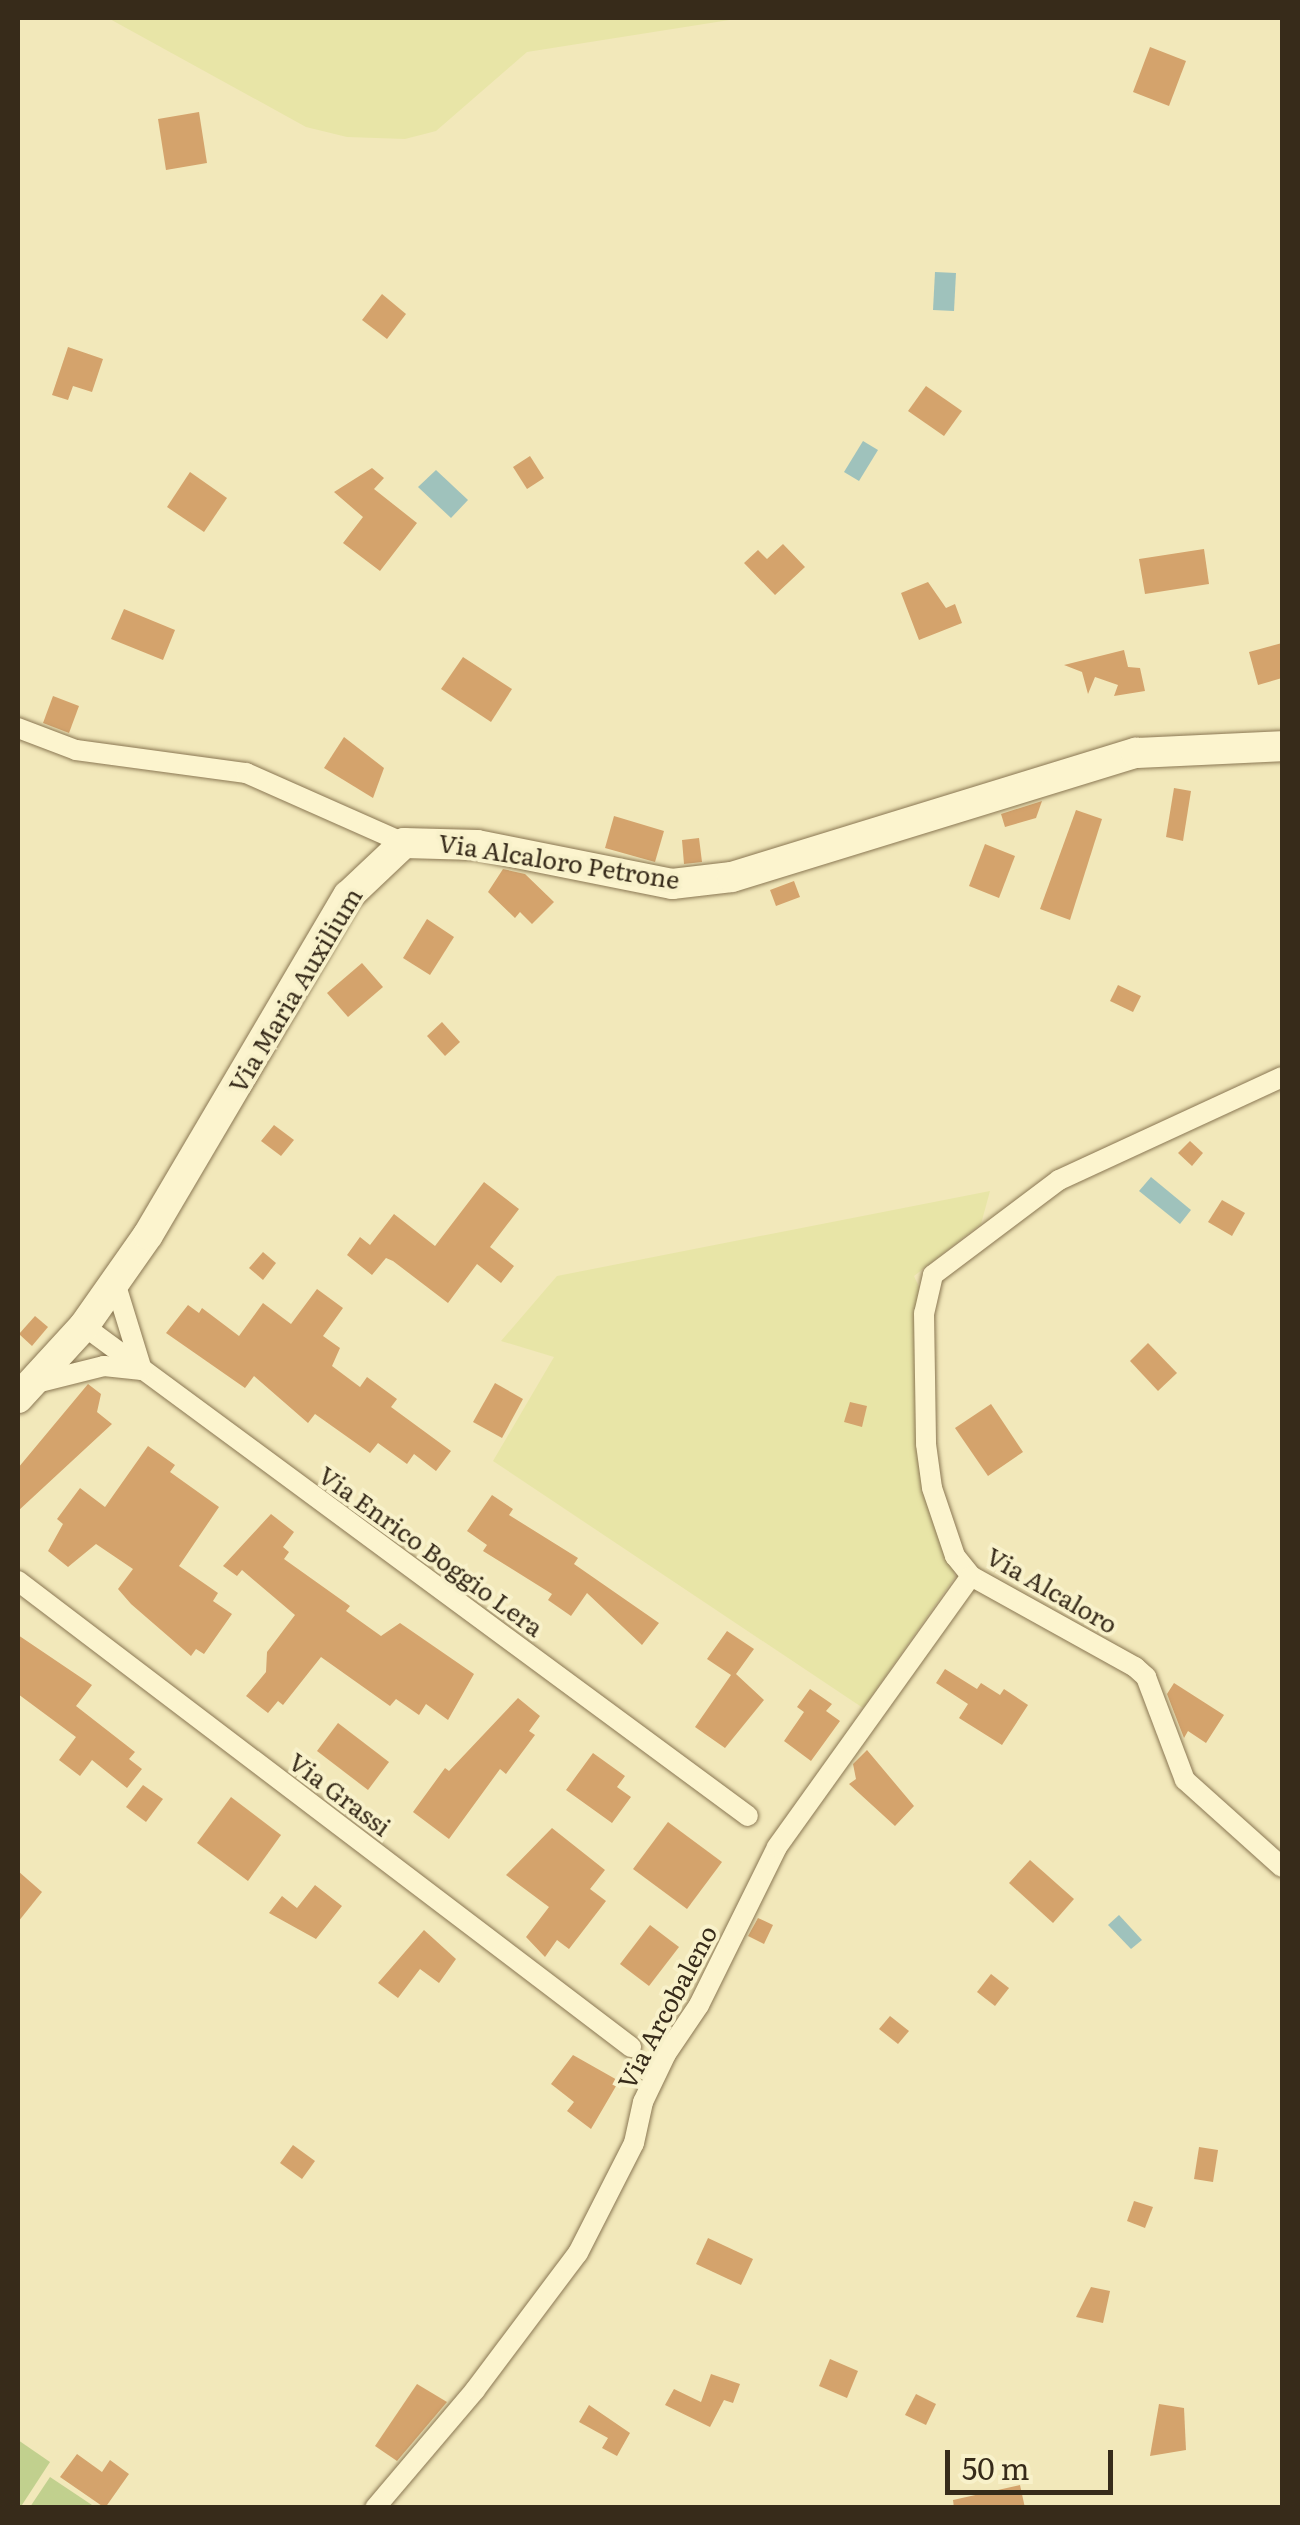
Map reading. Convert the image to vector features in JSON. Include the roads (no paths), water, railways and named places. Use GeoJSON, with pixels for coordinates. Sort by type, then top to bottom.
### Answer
{"type":"FeatureCollection","features":[{"type":"Feature","properties":{"kind":"street","name":"Via Alcaloro Petrone"},"geometry":{"type":"LineString","coordinates":[[18,728],[76,750],[246,773],[404,843],[477,845],[672,884],[732,877],[1136,753],[1282,746]]}},
{"type":"Feature","properties":{"kind":"street","name":"Via Maria Auxilium"},"geometry":{"type":"LineString","coordinates":[[23,1392],[84,1326],[115,1282],[348,896],[404,843]]}},
{"type":"Feature","properties":{"kind":"street","name":"Via Alcaloro"},"geometry":{"type":"LineString","coordinates":[[1282,1077],[1060,1180],[933,1275],[928,1289],[932,1488],[944,1535],[970,1576],[1135,1667],[1146,1677],[1185,1780],[1282,1867]]}},
{"type":"Feature","properties":{"kind":"street"},"geometry":{"type":"LineString","coordinates":[[23,1392],[104,1366],[142,1370],[115,1282]]}},
{"type":"Feature","properties":{"kind":"street","name":"Via Enrico Boggio Lera"},"geometry":{"type":"LineString","coordinates":[[84,1326],[748,1816]]}},
{"type":"Feature","properties":{"kind":"street","name":"Via Arcobaleno"},"geometry":{"type":"LineString","coordinates":[[375,2508],[578,2253],[634,2143],[643,2102],[666,2054],[699,2005],[778,1847],[970,1576]]}},
{"type":"Feature","properties":{"kind":"street","name":"Via Grassi"},"geometry":{"type":"LineString","coordinates":[[18,1581],[631,2047]]}},
{"type":"Feature","properties":{"kind":"water"},"geometry":{"type":"Polygon","coordinates":[[[935,272],[956,273],[954,311],[933,310],[935,272]]]}},
{"type":"Feature","properties":{"kind":"water"},"geometry":{"type":"Polygon","coordinates":[[[863,441],[878,450],[859,481],[844,472],[863,441]]]}},
{"type":"Feature","properties":{"kind":"water"},"geometry":{"type":"Polygon","coordinates":[[[436,470],[468,500],[451,518],[418,487],[436,470]]]}},
{"type":"Feature","properties":{"kind":"water"},"geometry":{"type":"Polygon","coordinates":[[[1151,1177],[1191,1210],[1180,1224],[1139,1191],[1151,1177]]]}},
{"type":"Feature","properties":{"kind":"water"},"geometry":{"type":"Polygon","coordinates":[[[1119,1915],[1142,1940],[1131,1949],[1108,1925],[1119,1915]]]}}]}
